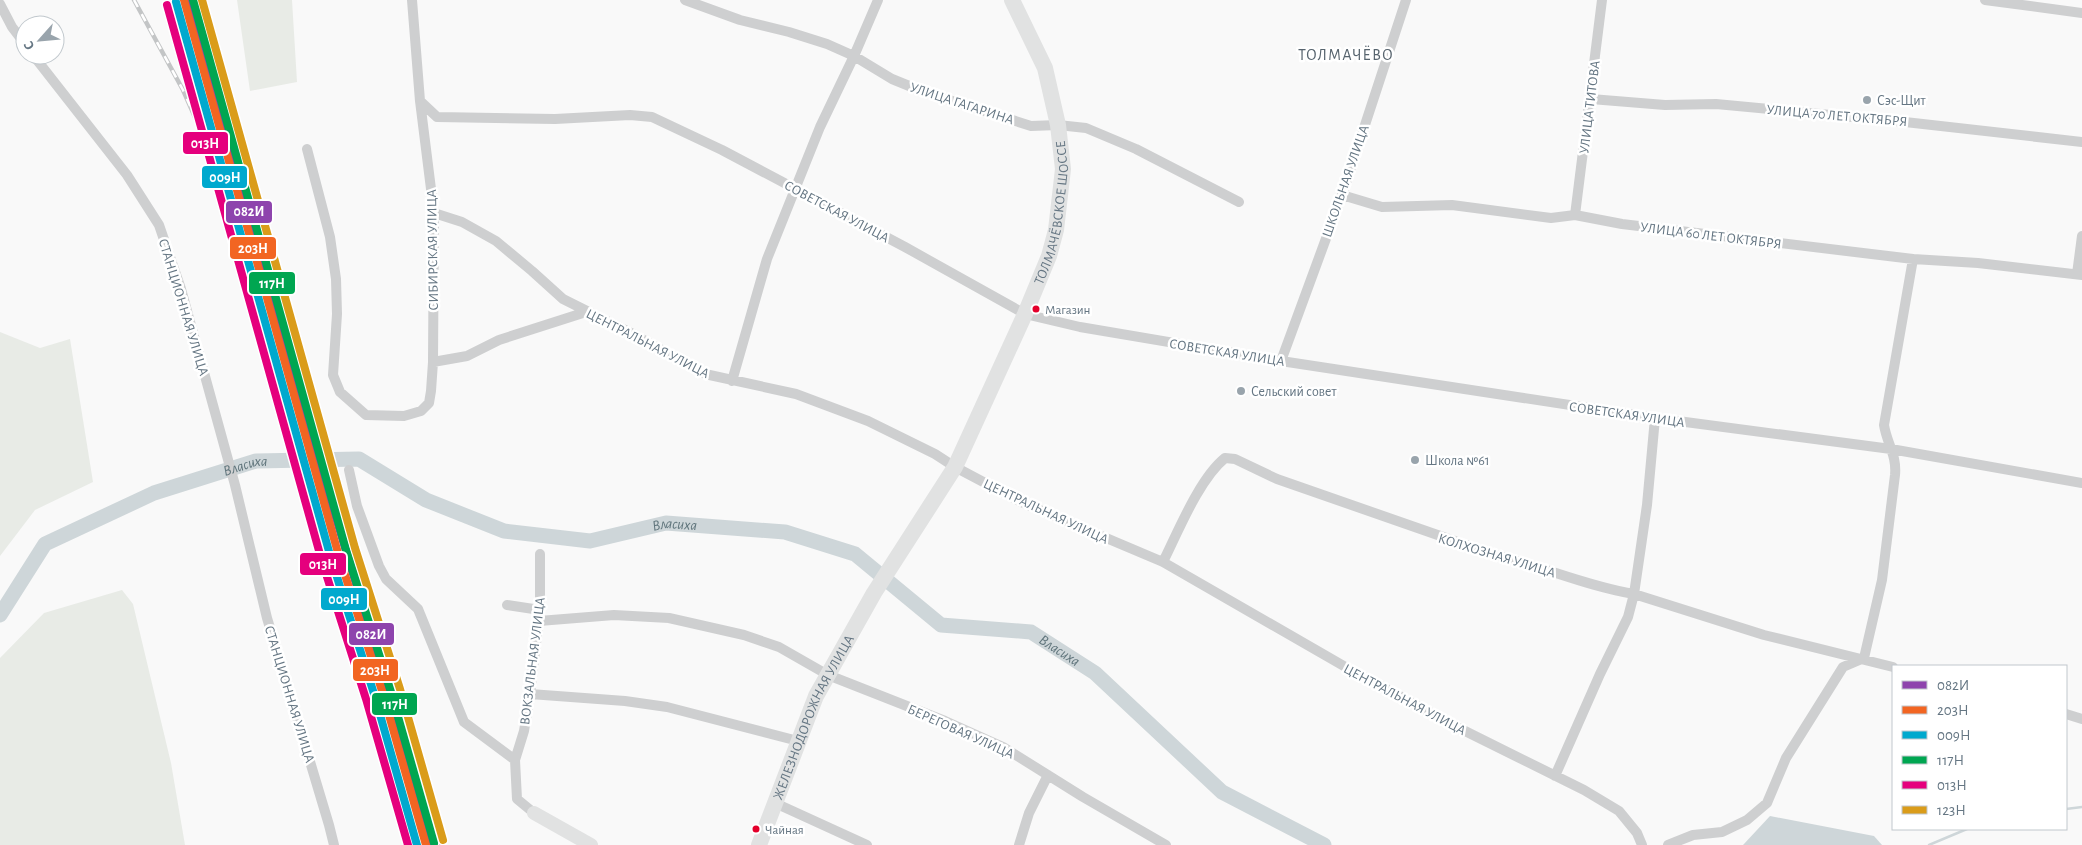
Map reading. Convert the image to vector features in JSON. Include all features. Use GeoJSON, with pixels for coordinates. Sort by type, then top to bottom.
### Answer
{"type":"FeatureCollection","features":[{"type":"Feature","properties":{"kind":"main road","name":"ТОЛМАЧЁВСКОЕ ШОССЕ"},"geometry":{"type":"LineString","coordinates":[[901,549],[955,467],[1025,314],[1049,256],[1056,230],[1063,170],[1058,125],[1046,68],[1012,0]]}},
{"type":"Feature","properties":{"kind":"main road","name":"ЖЕЛЕЗНОДОРОЖНАЯ УЛИЦА"},"geometry":{"type":"LineString","coordinates":[[758,845],[816,696],[901,549]]}},
{"type":"Feature","properties":{"kind":"street","name":"СИБИРСКАЯ УЛИЦА"},"geometry":{"type":"LineString","coordinates":[[307,149],[330,237],[336,279],[337,314],[333,375],[340,392],[366,415],[404,416],[421,411],[429,403],[433,362],[434,212],[420,101],[412,0]]}},
{"type":"Feature","properties":{"kind":"street","name":"УЛИЦА ГАГАРИНА"},"geometry":{"type":"LineString","coordinates":[[684,0],[740,20],[827,44],[854,56],[892,79],[924,92],[1031,126],[1058,125],[1086,128],[1136,149],[1239,202]]}},
{"type":"Feature","properties":{"kind":"street"},"geometry":{"type":"LineString","coordinates":[[732,381],[767,259],[820,127],[878,0]]}},
{"type":"Feature","properties":{"kind":"street","name":"ШКОЛЬНАЯ УЛИЦА"},"geometry":{"type":"LineString","coordinates":[[1281,361],[1342,195],[1406,0]]}},
{"type":"Feature","properties":{"kind":"street","name":"УЛИЦА ТИТОВА"},"geometry":{"type":"LineString","coordinates":[[1576,215],[1602,0]]}},
{"type":"Feature","properties":{"kind":"street"},"geometry":{"type":"LineString","coordinates":[[1985,0],[2082,14]]}},
{"type":"Feature","properties":{"kind":"street"},"geometry":{"type":"LineString","coordinates":[[0,4],[15,31]]}},
{"type":"Feature","properties":{"kind":"street","name":"СТАНЦИОННАЯ УЛИЦА"},"geometry":{"type":"LineString","coordinates":[[41,65],[127,175],[158,225],[181,288],[235,485],[267,618],[334,845]]}},
{"type":"Feature","properties":{"kind":"street","name":"УЛИЦА 70 ЛЕТ ОКТЯБРЯ"},"geometry":{"type":"LineString","coordinates":[[1590,99],[1665,105],[1716,104],[1905,122],[2082,142]]}},
{"type":"Feature","properties":{"kind":"street","name":"СОВЕТСКАЯ УЛИЦА"},"geometry":{"type":"LineString","coordinates":[[420,101],[438,117],[555,119],[630,115],[652,117],[722,150],[905,247],[1025,314],[1080,327],[1281,361],[1655,418],[1891,448],[2082,483]]}},
{"type":"Feature","properties":{"kind":"street","name":"УЛИЦА 60 ЛЕТ ОКТЯБРЯ"},"geometry":{"type":"LineString","coordinates":[[1342,195],[1382,207],[1452,205],[1550,218],[1576,215],[1622,224],[1913,259],[1978,263],[2079,275]]}},
{"type":"Feature","properties":{"kind":"street","name":"ЦЕНТРАЛЬНАЯ УЛИЦА"},"geometry":{"type":"LineString","coordinates":[[434,212],[462,222],[496,241],[532,270],[562,299],[635,335],[705,374],[796,394],[859,418],[935,454],[955,467],[1021,502],[1163,562],[1349,669],[1463,730],[1584,790],[1619,811],[1637,833],[1642,845]]}},
{"type":"Feature","properties":{"kind":"street"},"geometry":{"type":"LineString","coordinates":[[2079,275],[2082,236]]}},
{"type":"Feature","properties":{"kind":"street"},"geometry":{"type":"LineString","coordinates":[[1668,845],[1693,835],[1722,832],[1748,820],[1766,803],[1786,758],[1843,667],[1864,658],[1882,580],[1896,469],[1896,463],[1886,437],[1884,424],[1913,259]]}},
{"type":"Feature","properties":{"kind":"street"},"geometry":{"type":"LineString","coordinates":[[433,362],[467,356],[499,340],[586,312]]}},
{"type":"Feature","properties":{"kind":"street"},"geometry":{"type":"LineString","coordinates":[[1555,776],[1600,674],[1628,617],[1634,594],[1647,506],[1655,418]]}},
{"type":"Feature","properties":{"kind":"street","name":"КОЛХОЗНАЯ УЛИЦА"},"geometry":{"type":"LineString","coordinates":[[1163,562],[1195,499],[1215,466],[1225,458],[1235,459],[1286,482],[1494,556],[1528,563],[1614,591],[1634,594],[1764,635],[1864,658],[1892,667]]}},
{"type":"Feature","properties":{"kind":"street"},"geometry":{"type":"LineString","coordinates":[[349,470],[357,506],[379,566],[386,579],[418,609],[464,722],[515,760]]}},
{"type":"Feature","properties":{"kind":"street","name":"ВОКЗАЛЬНАЯ УЛИЦА"},"geometry":{"type":"LineString","coordinates":[[540,554],[539,621],[524,731],[515,760],[517,800],[534,813],[591,845]]}},
{"type":"Feature","properties":{"kind":"street"},"geometry":{"type":"LineString","coordinates":[[507,605],[540,610]]}},
{"type":"Feature","properties":{"kind":"street","name":"БЕРЕГОВАЯ УЛИЦА"},"geometry":{"type":"LineString","coordinates":[[539,621],[614,615],[669,618],[744,635],[779,646],[828,675],[945,721],[1003,747],[1166,845]]}},
{"type":"Feature","properties":{"kind":"street"},"geometry":{"type":"LineString","coordinates":[[530,694],[667,707],[798,741]]}},
{"type":"Feature","properties":{"kind":"street"},"geometry":{"type":"LineString","coordinates":[[2067,714],[2082,719]]}},
{"type":"Feature","properties":{"kind":"street"},"geometry":{"type":"LineString","coordinates":[[1019,845],[1029,813],[1048,775]]}},
{"type":"Feature","properties":{"kind":"street"},"geometry":{"type":"LineString","coordinates":[[775,803],[867,845]]}},
{"type":"Feature","properties":{"kind":"shaded area"},"geometry":{"type":"Polygon","coordinates":[[[237,0],[292,0],[297,82],[250,91],[237,0]]]}},
{"type":"Feature","properties":{"kind":"shaded area"},"geometry":{"type":"Polygon","coordinates":[[[0,332],[40,348],[70,339],[93,482],[35,510],[0,556],[0,332]]]}},
{"type":"Feature","properties":{"kind":"shaded area"},"geometry":{"type":"Polygon","coordinates":[[[122,590],[133,604],[171,763],[185,845],[0,845],[0,658],[44,613],[122,590]]]}},
{"type":"Feature","properties":{"kind":"shaded area"},"geometry":{"type":"Polygon","coordinates":[[[1770,816],[1874,836],[1882,845],[1743,845],[1770,816]]]}},
{"type":"Feature","properties":{"kind":"waterway","name":"Власиха"},"geometry":{"type":"LineString","coordinates":[[0,615],[45,544],[154,493],[256,461],[359,459],[426,500],[504,531],[590,541],[666,523],[785,532],[855,554],[941,625],[1031,632],[1095,673],[1222,792],[1324,845]]}},
{"type":"Feature","properties":{"kind":"waterway"},"geometry":{"type":"LineString","coordinates":[[2067,809],[2082,807]]}},
{"type":"Feature","properties":{"kind":"waterway"},"geometry":{"type":"LineString","coordinates":[[1929,845],[1965,830]]}},
{"type":"Feature","properties":{"kind":"railway"},"geometry":{"type":"LineString","coordinates":[[134,0],[183,90],[213,158],[231,206],[306,462],[412,845]]}},
{"type":"Feature","properties":{"kind":"railway"},"geometry":{"type":"LineString","coordinates":[[204,0],[225,83],[439,845]]}},
{"type":"Feature","properties":{"kind":"transit line","name":"203Н"},"geometry":{"type":"LineString","coordinates":[[184,0],[338,553],[383,694],[426,845]]}},
{"type":"Feature","properties":{"kind":"transit line","name":"082И"},"geometry":{"type":"LineString","coordinates":[[190,0],[318,459],[389,692],[432,845]]}},
{"type":"Feature","properties":{"kind":"transit line","name":"117Н"},"geometry":{"type":"LineString","coordinates":[[193,0],[346,550],[391,692],[434,843]]}},
{"type":"Feature","properties":{"kind":"transit line","name":"123Н"},"geometry":{"type":"LineString","coordinates":[[202,0],[355,548],[400,689],[443,840]]}},
{"type":"Feature","properties":{"kind":"transit line","name":"009Н"},"geometry":{"type":"LineString","coordinates":[[176,2],[330,555],[375,697],[417,845]]}},
{"type":"Feature","properties":{"kind":"transit line","name":"013Н"},"geometry":{"type":"LineString","coordinates":[[167,5],[321,558],[366,699],[408,845]]}},
{"type":"Feature","properties":{"kind":"place","name":"Сэс-Щит"},"geometry":{"type":"Point","coordinates":[1867,100]}},
{"type":"Feature","properties":{"kind":"place","name":"Магазин"},"geometry":{"type":"Point","coordinates":[1036,309]}},
{"type":"Feature","properties":{"kind":"place","name":"Сельский совет"},"geometry":{"type":"Point","coordinates":[1241,391]}},
{"type":"Feature","properties":{"kind":"place","name":"Школа №61"},"geometry":{"type":"Point","coordinates":[1415,460]}},
{"type":"Feature","properties":{"kind":"place","name":"Чайная"},"geometry":{"type":"Point","coordinates":[756,829]}},
{"type":"Feature","properties":{"kind":"district","name":"ТОЛМАЧЁВО"},"geometry":{"type":"Point","coordinates":[1346,54]}}]}
